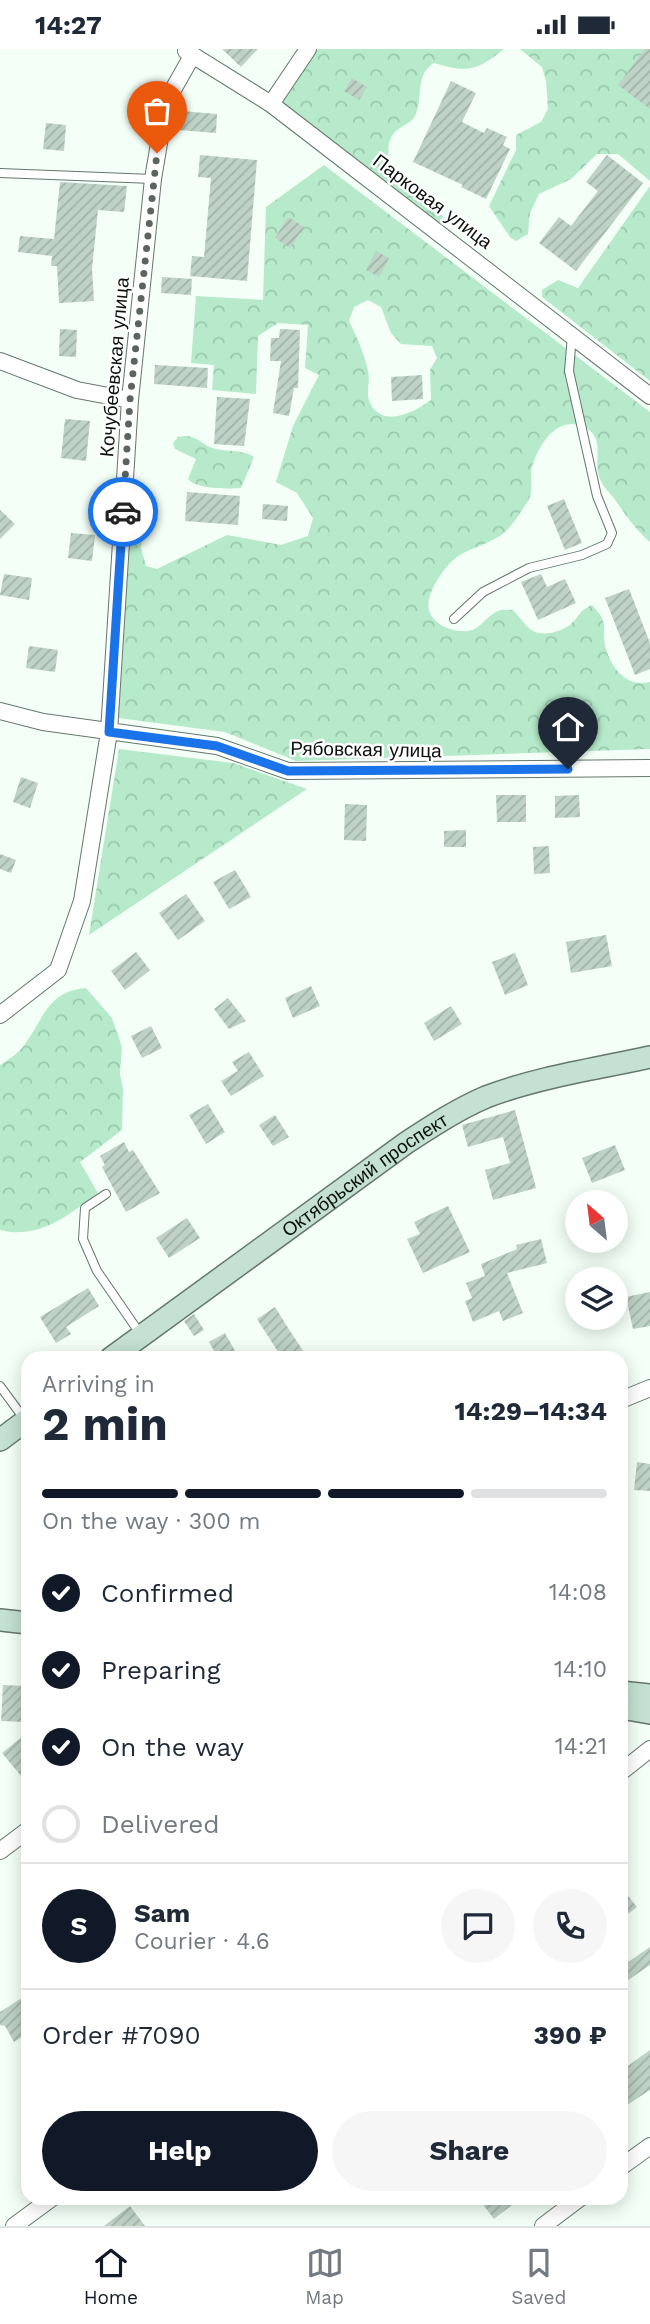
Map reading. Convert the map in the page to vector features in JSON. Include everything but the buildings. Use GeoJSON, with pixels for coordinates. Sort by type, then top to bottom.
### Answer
{"type":"FeatureCollection","features":[{"type":"Feature","properties":{"kind":"street"},"geometry":{"type":"LineString","coordinates":[[271,104],[308,49]]}},
{"type":"Feature","properties":{"kind":"street","name":"Парковая улица"},"geometry":{"type":"LineString","coordinates":[[188,53],[271,104],[650,396]]}},
{"type":"Feature","properties":{"kind":"street","name":"Кочубеевская улица"},"geometry":{"type":"LineString","coordinates":[[109,732],[130,400],[153,179],[166,103],[188,53]]}},
{"type":"Feature","properties":{"kind":"street"},"geometry":{"type":"LineString","coordinates":[[0,362],[77,390],[130,400]]}},
{"type":"Feature","properties":{"kind":"street","name":"Рябовская улица"},"geometry":{"type":"LineString","coordinates":[[0,711],[43,722],[217,746],[288,771],[650,768]]}},
{"type":"Feature","properties":{"kind":"street"},"geometry":{"type":"LineString","coordinates":[[0,1015],[58,970],[82,901],[109,732]]}},
{"type":"Feature","properties":{"kind":"street","name":"Октябрьский проспект"},"geometry":{"type":"LineString","coordinates":[[121,1351],[444,1118],[485,1098],[524,1084],[650,1057]]}},
{"type":"Feature","properties":{"kind":"street"},"geometry":{"type":"LineString","coordinates":[[628,1397],[650,1388]]}},
{"type":"Feature","properties":{"kind":"street"},"geometry":{"type":"LineString","coordinates":[[0,1440],[21,1424]]}},
{"type":"Feature","properties":{"kind":"street"},"geometry":{"type":"LineString","coordinates":[[0,1620],[21,1622]]}},
{"type":"Feature","properties":{"kind":"street"},"geometry":{"type":"LineString","coordinates":[[628,1696],[648,1709]]}},
{"type":"Feature","properties":{"kind":"street"},"geometry":{"type":"LineString","coordinates":[[628,1708],[648,1709]]}},
{"type":"Feature","properties":{"kind":"street"},"geometry":{"type":"LineString","coordinates":[[628,1766],[650,1749]]}},
{"type":"Feature","properties":{"kind":"street"},"geometry":{"type":"LineString","coordinates":[[0,1851],[21,1835]]}},
{"type":"Feature","properties":{"kind":"street"},"geometry":{"type":"LineString","coordinates":[[628,2162],[650,2146]]}},
{"type":"Feature","properties":{"kind":"street"},"geometry":{"type":"LineString","coordinates":[[14,2226],[42,2205]]}},
{"type":"Feature","properties":{"kind":"street"},"geometry":{"type":"LineString","coordinates":[[543,2226],[571,2205]]}},
{"type":"Feature","properties":{"kind":"lane"},"geometry":{"type":"LineString","coordinates":[[0,173],[153,179]]}},
{"type":"Feature","properties":{"kind":"lane"},"geometry":{"type":"LineString","coordinates":[[454,619],[483,592],[529,568],[582,555],[607,544],[612,533],[597,496],[569,371],[572,335]]}},
{"type":"Feature","properties":{"kind":"lane"},"geometry":{"type":"LineString","coordinates":[[106,1194],[85,1208],[83,1239],[97,1271],[141,1336]]}},
{"type":"Feature","properties":{"kind":"lane"},"geometry":{"type":"LineString","coordinates":[[0,1386],[21,1412]]}},
{"type":"Feature","properties":{"kind":"green space"},"geometry":{"type":"Polygon","coordinates":[[[318,49],[504,49],[472,68],[455,68],[434,63],[424,73],[414,118],[394,133],[390,140],[389,169],[443,216],[446,222],[439,225],[281,101],[318,49]]]}},
{"type":"Feature","properties":{"kind":"green space"},"geometry":{"type":"Polygon","coordinates":[[[520,49],[650,49],[650,181],[618,154],[597,154],[571,179],[539,194],[530,213],[528,234],[516,241],[510,237],[489,206],[516,150],[516,135],[541,122],[548,109],[542,67],[520,49]]]}},
{"type":"Feature","properties":{"kind":"green space"},"geometry":{"type":"Polygon","coordinates":[[[324,165],[650,412],[650,542],[601,482],[595,437],[584,427],[565,425],[550,434],[539,450],[531,471],[530,495],[514,521],[498,537],[452,561],[434,585],[428,607],[435,620],[457,631],[473,630],[498,611],[513,610],[530,629],[542,633],[568,627],[582,611],[592,605],[602,618],[607,653],[615,668],[634,682],[650,682],[650,749],[296,761],[225,732],[118,718],[129,513],[136,510],[143,513],[141,548],[146,566],[157,569],[227,535],[281,545],[308,536],[313,518],[297,493],[276,482],[293,426],[319,375],[305,368],[308,325],[278,323],[258,336],[256,394],[212,390],[214,365],[191,363],[196,296],[263,300],[266,207],[324,165]],[[368,300],[354,307],[349,321],[369,375],[370,403],[383,415],[399,416],[431,400],[430,370],[437,358],[432,346],[401,344],[391,333],[381,307],[368,300]]]}},
{"type":"Feature","properties":{"kind":"green space"},"geometry":{"type":"Polygon","coordinates":[[[650,186],[650,381],[542,297],[542,290],[558,280],[578,288],[650,186]]]}},
{"type":"Feature","properties":{"kind":"green space"},"geometry":{"type":"Polygon","coordinates":[[[178,437],[195,438],[215,449],[244,452],[254,457],[241,488],[204,487],[188,479],[196,459],[175,449],[173,443],[178,437]]]}},
{"type":"Feature","properties":{"kind":"green space"},"geometry":{"type":"Polygon","coordinates":[[[119,749],[233,763],[307,789],[89,935],[119,749]]]}},
{"type":"Feature","properties":{"kind":"green space"},"geometry":{"type":"Polygon","coordinates":[[[86,988],[112,1018],[122,1047],[122,1130],[80,1162],[98,1193],[53,1224],[28,1232],[0,1230],[0,1065],[23,1047],[55,1000],[73,990],[86,988]]]}},
{"type":"Feature","properties":{"kind":"way so far"},"geometry":{"type":"LineString","coordinates":[[123,512],[130,400],[157,153]]}},
{"type":"Feature","properties":{"kind":"route"},"geometry":{"type":"LineString","coordinates":[[123,512],[109,732],[217,746],[288,771],[568,769]]}}]}
